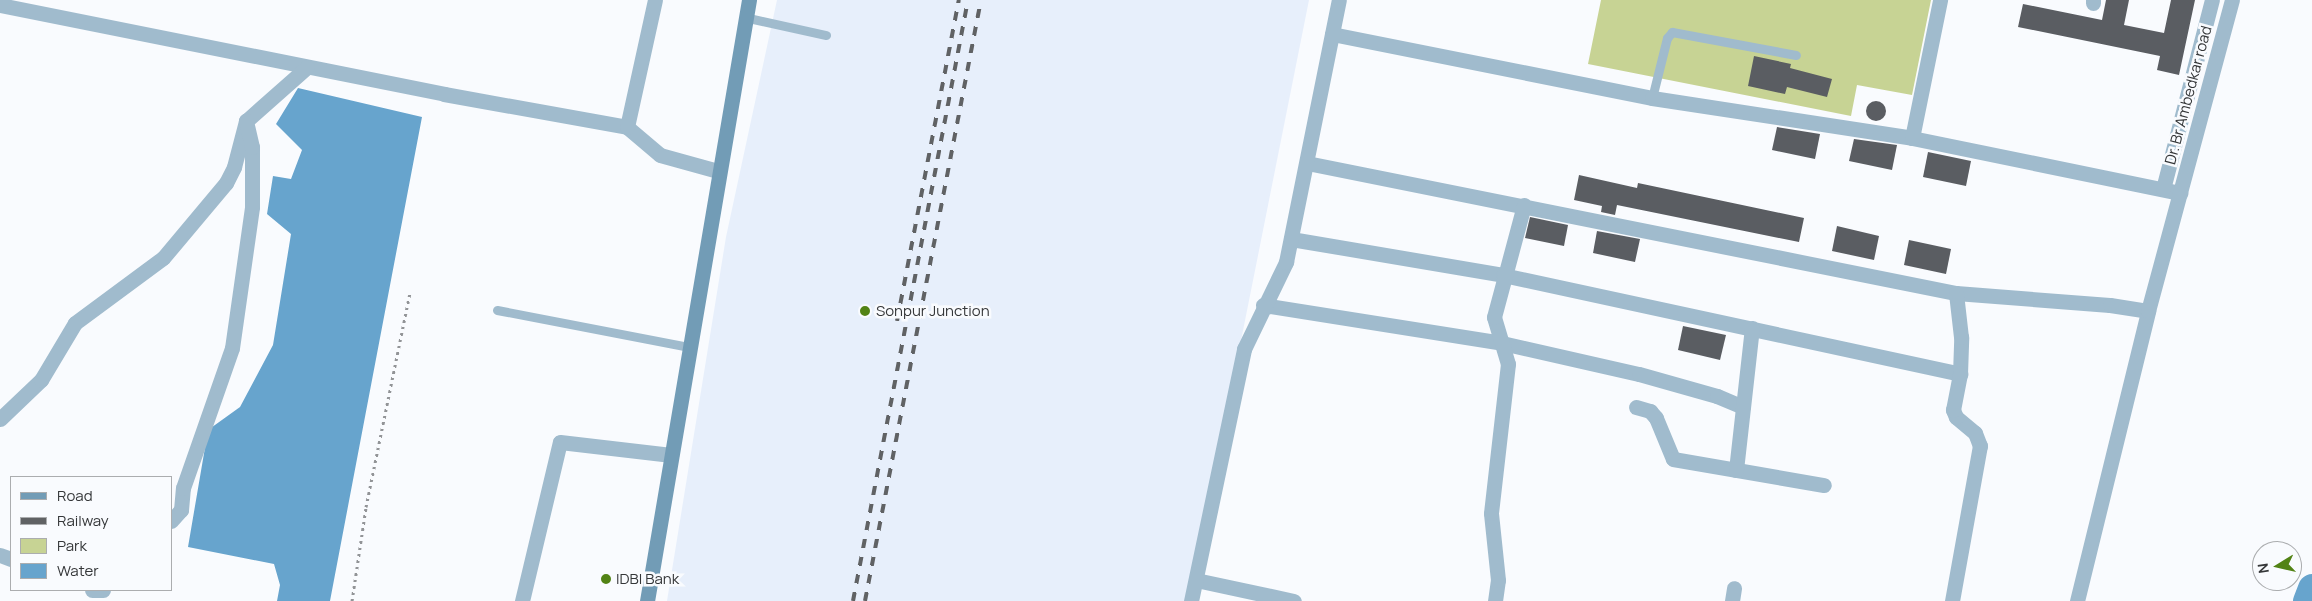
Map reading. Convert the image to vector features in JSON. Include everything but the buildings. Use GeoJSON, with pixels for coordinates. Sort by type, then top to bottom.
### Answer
{"type":"FeatureCollection","features":[{"type":"Feature","properties":{"kind":"main road"},"geometry":{"type":"LineString","coordinates":[[647,601],[744,16],[749,0]]}},
{"type":"Feature","properties":{"kind":"street"},"geometry":{"type":"LineString","coordinates":[[627,127],[655,0]]}},
{"type":"Feature","properties":{"kind":"street"},"geometry":{"type":"LineString","coordinates":[[1191,601],[1244,349],[1263,305],[1283,270],[1292,239],[1339,0]]}},
{"type":"Feature","properties":{"kind":"street"},"geometry":{"type":"LineString","coordinates":[[1912,138],[1940,0]]}},
{"type":"Feature","properties":{"kind":"street","name":"Dr. Br Ambedkar road"},"geometry":{"type":"LineString","coordinates":[[2163,189],[2212,0]]}},
{"type":"Feature","properties":{"kind":"street"},"geometry":{"type":"LineString","coordinates":[[2077,601],[2148,311],[2232,0]]}},
{"type":"Feature","properties":{"kind":"street"},"geometry":{"type":"LineString","coordinates":[[0,6],[307,67],[627,127],[660,156],[718,171]]}},
{"type":"Feature","properties":{"kind":"street"},"geometry":{"type":"LineString","coordinates":[[1332,34],[1652,98],[1912,138],[2180,193]]}},
{"type":"Feature","properties":{"kind":"street"},"geometry":{"type":"LineString","coordinates":[[0,419],[41,380],[75,323],[152,269],[215,196],[234,167],[246,121],[307,67]]}},
{"type":"Feature","properties":{"kind":"street"},"geometry":{"type":"LineString","coordinates":[[172,520],[181,510],[183,488],[232,348],[252,207],[252,147],[246,121]]}},
{"type":"Feature","properties":{"kind":"street"},"geometry":{"type":"LineString","coordinates":[[1307,163],[1956,292],[2110,305],[2148,311]]}},
{"type":"Feature","properties":{"kind":"street"},"geometry":{"type":"LineString","coordinates":[[1495,601],[1498,580],[1491,513],[1508,364],[1494,317],[1503,275],[1524,205]]}},
{"type":"Feature","properties":{"kind":"street"},"geometry":{"type":"LineString","coordinates":[[1292,239],[1503,275],[1960,374]]}},
{"type":"Feature","properties":{"kind":"street"},"geometry":{"type":"LineString","coordinates":[[1952,601],[1980,446],[1975,433],[1956,417],[1953,410],[1960,374],[1961,337],[1956,292]]}},
{"type":"Feature","properties":{"kind":"street"},"geometry":{"type":"LineString","coordinates":[[1263,305],[1502,343],[1639,374],[1717,396],[1743,407]]}},
{"type":"Feature","properties":{"kind":"street"},"geometry":{"type":"LineString","coordinates":[[1736,470],[1752,328]]}},
{"type":"Feature","properties":{"kind":"street"},"geometry":{"type":"LineString","coordinates":[[1636,407],[1650,411],[1656,418],[1673,459],[1824,484]]}},
{"type":"Feature","properties":{"kind":"street"},"geometry":{"type":"LineString","coordinates":[[522,601],[560,442],[671,455]]}},
{"type":"Feature","properties":{"kind":"street"},"geometry":{"type":"LineString","coordinates":[[1196,580],[1294,601]]}},
{"type":"Feature","properties":{"kind":"lane"},"geometry":{"type":"LineString","coordinates":[[744,16],[826,35]]}},
{"type":"Feature","properties":{"kind":"lane"},"geometry":{"type":"LineString","coordinates":[[1652,98],[1667,38],[1672,32],[1796,54]]}},
{"type":"Feature","properties":{"kind":"lane"},"geometry":{"type":"LineString","coordinates":[[497,310],[689,347]]}},
{"type":"Feature","properties":{"kind":"path"},"geometry":{"type":"LineString","coordinates":[[352,601],[366,507],[410,292]]}},
{"type":"Feature","properties":{"kind":"shaded area"},"geometry":{"type":"Polygon","coordinates":[[[777,0],[1309,0],[1189,601],[667,601],[726,237],[777,0]]]}},
{"type":"Feature","properties":{"kind":"green space"},"geometry":{"type":"Polygon","coordinates":[[[1601,0],[1931,0],[1912,95],[1857,85],[1851,116],[1588,64],[1601,0]]]}},
{"type":"Feature","properties":{"kind":"water"},"geometry":{"type":"Polygon","coordinates":[[[298,88],[422,117],[330,601],[277,601],[280,585],[274,564],[188,547],[208,430],[240,407],[273,345],[291,234],[267,214],[273,176],[291,179],[302,150],[276,124],[298,88]]]}},
{"type":"Feature","properties":{"kind":"waterway"},"geometry":{"type":"LineString","coordinates":[[2307,601],[2312,588]]}},
{"type":"Feature","properties":{"kind":"railway"},"geometry":{"type":"LineString","coordinates":[[897,321],[959,0]]}},
{"type":"Feature","properties":{"kind":"railway"},"geometry":{"type":"LineString","coordinates":[[853,601],[968,0]]}},
{"type":"Feature","properties":{"kind":"railway"},"geometry":{"type":"LineString","coordinates":[[865,601],[981,0]]}},
{"type":"Feature","properties":{"kind":"place","name":"Sonpur Junction"},"geometry":{"type":"Point","coordinates":[865,311]}},
{"type":"Feature","properties":{"kind":"place","name":"IDBI Bank"},"geometry":{"type":"Point","coordinates":[606,579]}}]}
